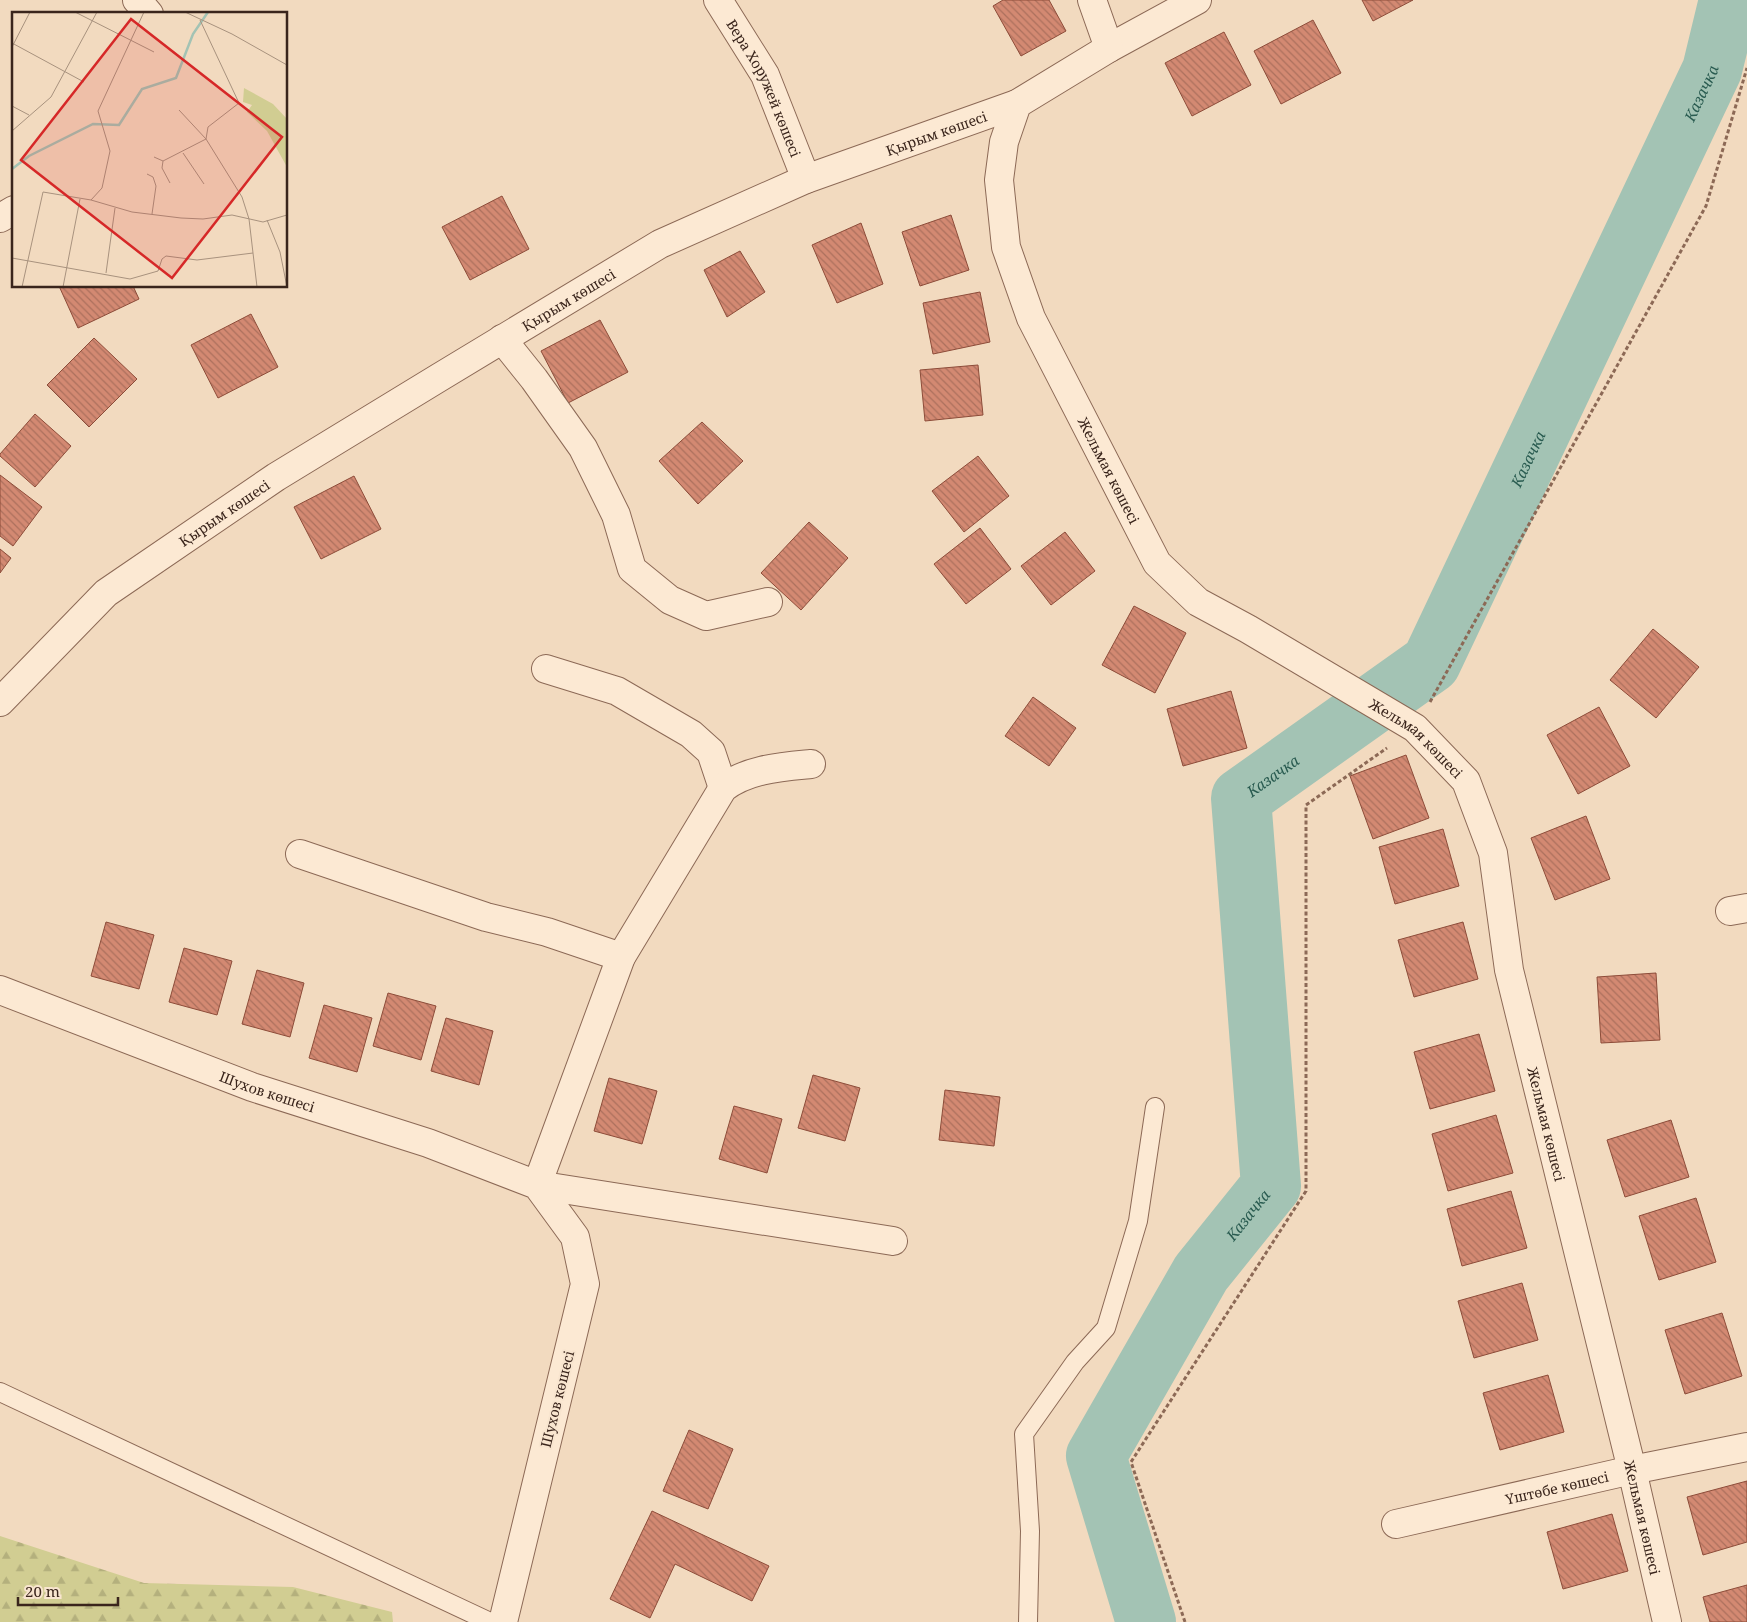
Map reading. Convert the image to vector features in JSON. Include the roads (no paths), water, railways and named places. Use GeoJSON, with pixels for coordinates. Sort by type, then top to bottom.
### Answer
{"type":"FeatureCollection","features":[{"type":"Feature","properties":{"kind":"street"},"geometry":{"type":"LineString","coordinates":[[137,0],[146,12]]}},
{"type":"Feature","properties":{"kind":"street","name":"Вера Хоружей көшесі"},"geometry":{"type":"LineString","coordinates":[[718,0],[765,75],[806,179]]}},
{"type":"Feature","properties":{"kind":"street"},"geometry":{"type":"LineString","coordinates":[[1092,0],[1109,48]]}},
{"type":"Feature","properties":{"kind":"street","name":"Қырым көшесі"},"geometry":{"type":"LineString","coordinates":[[0,702],[106,593],[276,477],[660,244],[806,179],[1017,104],[1109,48],[1197,0]]}},
{"type":"Feature","properties":{"kind":"street","name":"Жельмая көшесі"},"geometry":{"type":"LineString","coordinates":[[1017,104],[1004,142],[999,180],[1006,247],[1031,318],[1157,563],[1198,602],[1415,728],[1466,781],[1494,853],[1509,970],[1632,1470],[1667,1622]]}},
{"type":"Feature","properties":{"kind":"street"},"geometry":{"type":"LineString","coordinates":[[0,218],[12,211]]}},
{"type":"Feature","properties":{"kind":"street"},"geometry":{"type":"LineString","coordinates":[[502,339],[534,379],[583,448],[616,515],[632,569],[670,600],[706,616],[768,602]]}},
{"type":"Feature","properties":{"kind":"street"},"geometry":{"type":"LineString","coordinates":[[546,669],[616,692],[691,734],[711,752],[723,788]]}},
{"type":"Feature","properties":{"kind":"street"},"geometry":{"type":"LineString","coordinates":[[537,1186],[621,956],[723,788],[735,779],[770,768],[811,764]]}},
{"type":"Feature","properties":{"kind":"street"},"geometry":{"type":"LineString","coordinates":[[300,854],[486,917],[547,932],[621,956]]}},
{"type":"Feature","properties":{"kind":"street","name":"Шухов көшесі"},"geometry":{"type":"LineString","coordinates":[[0,990],[252,1087],[428,1143],[537,1186],[893,1241]]}},
{"type":"Feature","properties":{"kind":"street","name":"Шухов көшесі"},"geometry":{"type":"LineString","coordinates":[[504,1622],[585,1284],[575,1237],[537,1186]]}},
{"type":"Feature","properties":{"kind":"street","name":"Үштөбе көшесі"},"geometry":{"type":"LineString","coordinates":[[1396,1524],[1632,1470],[1747,1447]]}},
{"type":"Feature","properties":{"kind":"lane"},"geometry":{"type":"LineString","coordinates":[[1028,1622],[1030,1531],[1024,1434],[1074,1362],[1106,1328],[1138,1222],[1155,1107]]}},
{"type":"Feature","properties":{"kind":"lane"},"geometry":{"type":"LineString","coordinates":[[0,1392],[490,1622]]}},
{"type":"Feature","properties":{"kind":"waterway","name":"Казачка"},"geometry":{"type":"LineString","coordinates":[[1146,1622],[1096,1456],[1201,1273],[1271,1186],[1241,798],[1431,663],[1712,70],[1729,0]]}}]}
